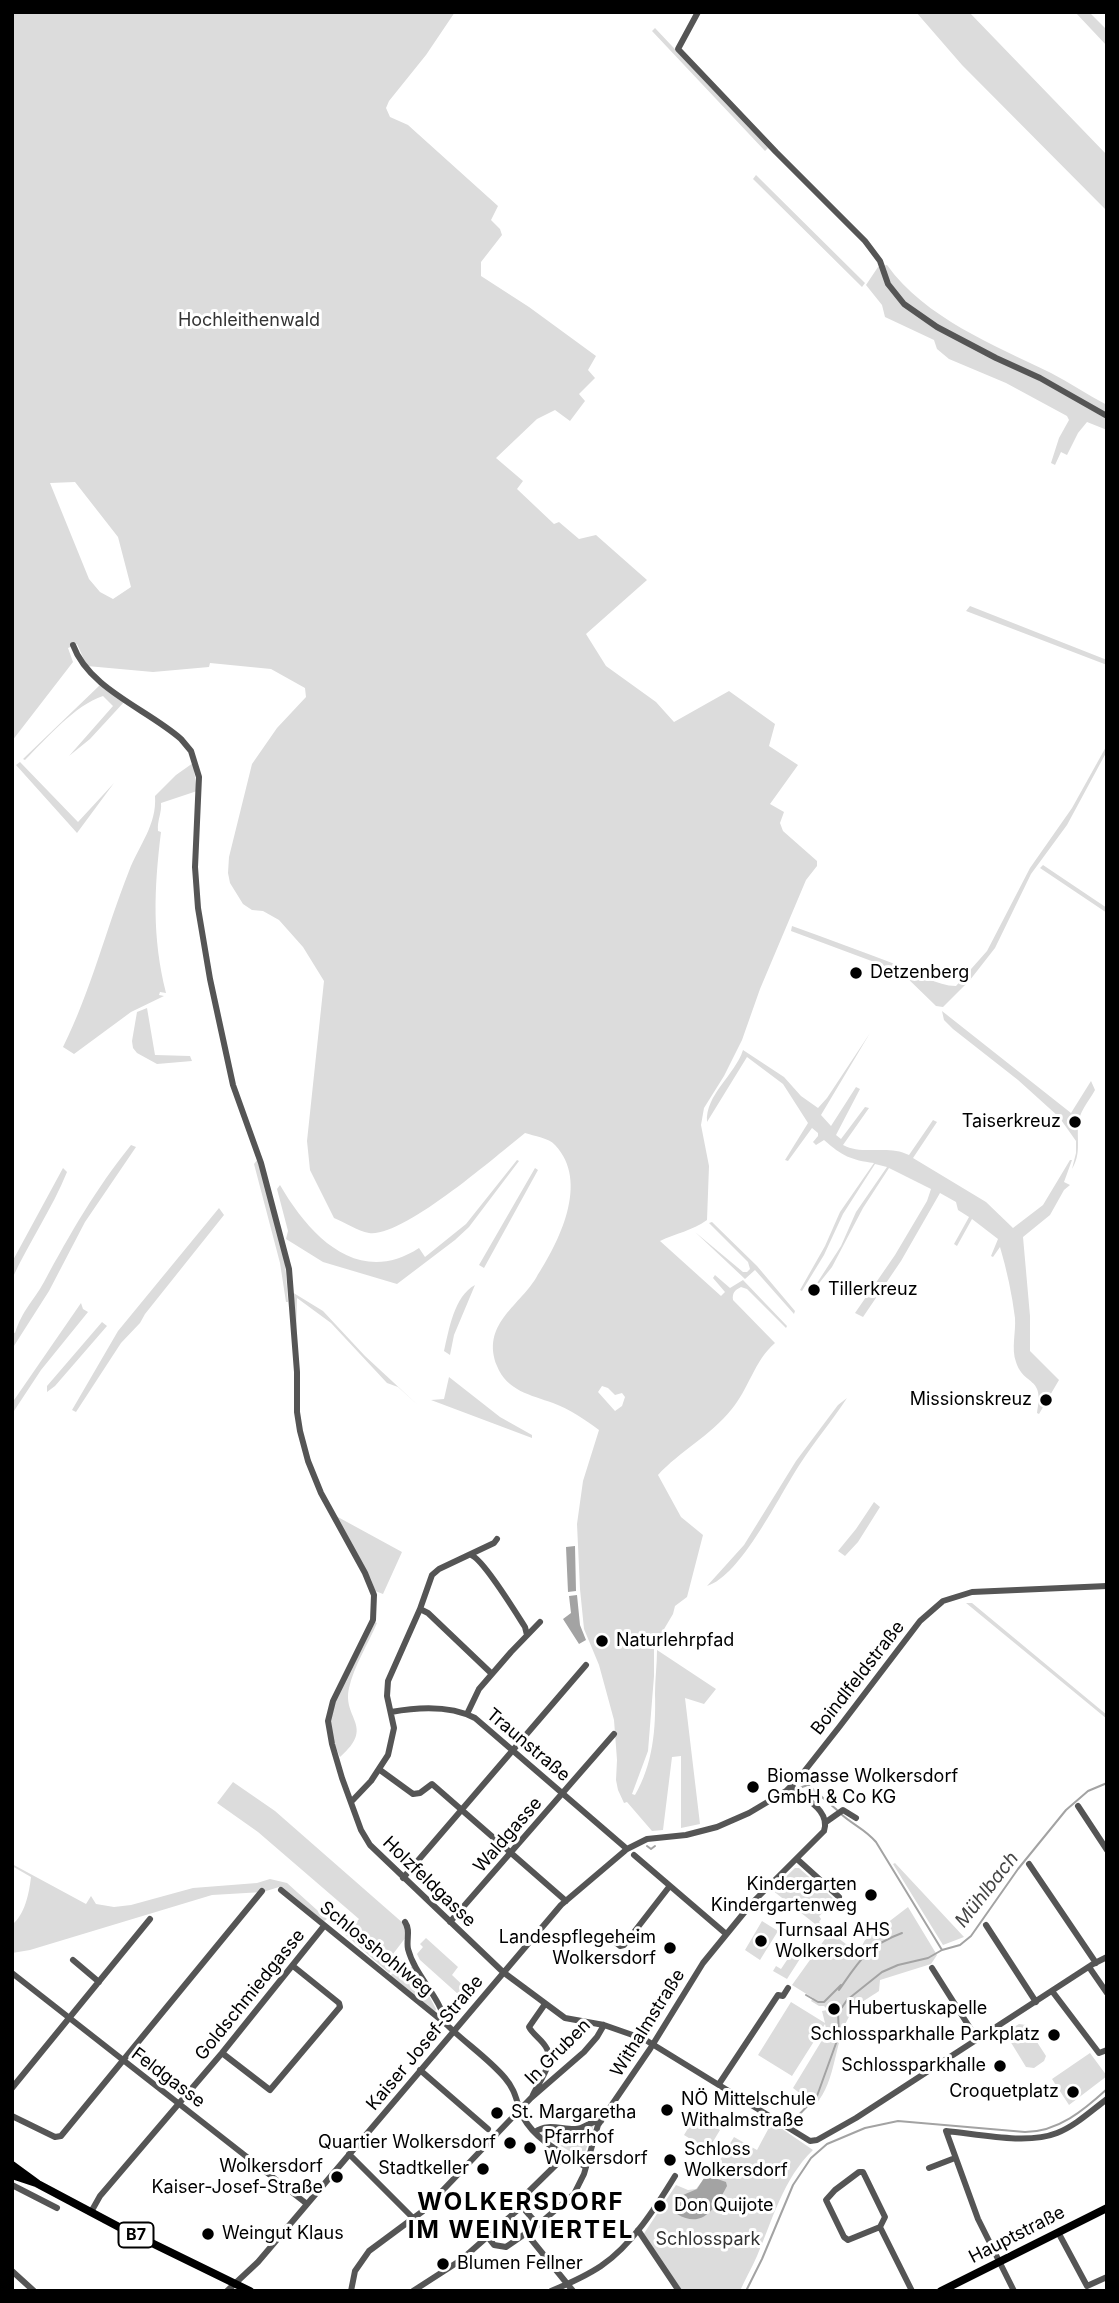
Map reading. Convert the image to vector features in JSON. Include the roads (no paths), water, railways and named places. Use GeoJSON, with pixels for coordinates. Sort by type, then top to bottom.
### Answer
{"type":"FeatureCollection","features":[{"type":"Feature","properties":{"kind":"main road","name":"B7"},"geometry":{"type":"LineString","coordinates":[[12,2165],[38,2184],[250,2291]]}},
{"type":"Feature","properties":{"kind":"main road","name":"B7"},"geometry":{"type":"LineString","coordinates":[[12,2175],[38,2184]]}},
{"type":"Feature","properties":{"kind":"main road","name":"Hauptstraße"},"geometry":{"type":"LineString","coordinates":[[941,2291],[1107,2208]]}},
{"type":"Feature","properties":{"kind":"street"},"geometry":{"type":"LineString","coordinates":[[698,12],[678,49],[865,241],[880,261],[888,284],[904,304],[937,327],[996,359],[1051,384],[1107,416]]}},
{"type":"Feature","properties":{"kind":"street","name":"Holzfeldgasse"},"geometry":{"type":"LineString","coordinates":[[73,645],[85,668],[101,683],[181,739],[191,751],[198,770],[200,793],[195,867],[200,919],[233,1085],[261,1163],[289,1269],[297,1372],[296,1405],[300,1431],[321,1493],[365,1573],[374,1595],[373,1620],[330,1708],[328,1721],[331,1744],[367,1840],[403,1878],[503,1972],[567,2019],[604,2025],[653,2043],[810,2141],[817,2140],[856,2118],[977,2039]]}},
{"type":"Feature","properties":{"kind":"street"},"geometry":{"type":"LineString","coordinates":[[351,1802],[380,1770],[388,1755],[394,1735],[387,1696],[388,1681],[420,1609],[433,1572],[471,1555],[497,1539]]}},
{"type":"Feature","properties":{"kind":"street"},"geometry":{"type":"LineString","coordinates":[[471,1555],[477,1558],[526,1627],[527,1635]]}},
{"type":"Feature","properties":{"kind":"street","name":"Boindlfeldstraße"},"geometry":{"type":"LineString","coordinates":[[651,1838],[686,1835],[717,1827],[766,1804],[791,1786],[920,1621],[943,1601],[972,1592],[1107,1586]]}},
{"type":"Feature","properties":{"kind":"street"},"geometry":{"type":"LineString","coordinates":[[420,1609],[428,1613],[492,1674]]}},
{"type":"Feature","properties":{"kind":"street"},"geometry":{"type":"LineString","coordinates":[[467,1714],[475,1694],[540,1622]]}},
{"type":"Feature","properties":{"kind":"street"},"geometry":{"type":"LineString","coordinates":[[403,1878],[586,1665]]}},
{"type":"Feature","properties":{"kind":"street","name":"Traunstraße"},"geometry":{"type":"LineString","coordinates":[[391,1712],[434,1708],[467,1714],[513,1749],[627,1849]]}},
{"type":"Feature","properties":{"kind":"street","name":"Waldgasse"},"geometry":{"type":"LineString","coordinates":[[450,1922],[614,1734]]}},
{"type":"Feature","properties":{"kind":"street"},"geometry":{"type":"LineString","coordinates":[[380,1770],[413,1794],[420,1793],[432,1784],[566,1901]]}},
{"type":"Feature","properties":{"kind":"street"},"geometry":{"type":"LineString","coordinates":[[791,1786],[823,1813],[827,1822]]}},
{"type":"Feature","properties":{"kind":"street"},"geometry":{"type":"LineString","coordinates":[[1078,1806],[1107,1850]]}},
{"type":"Feature","properties":{"kind":"street"},"geometry":{"type":"LineString","coordinates":[[839,1897],[797,1859],[824,1831],[827,1822],[838,1813],[843,1810],[856,1818]]}},
{"type":"Feature","properties":{"kind":"street","name":"Kaiser Josef-Straße"},"geometry":{"type":"LineString","coordinates":[[227,2291],[258,2262],[566,1901],[627,1849],[639,1841],[651,1838]]}},
{"type":"Feature","properties":{"kind":"street"},"geometry":{"type":"LineString","coordinates":[[634,1855],[725,1933]]}},
{"type":"Feature","properties":{"kind":"street","name":"Withalmstraße"},"geometry":{"type":"LineString","coordinates":[[487,2236],[494,2245],[503,2248],[538,2225],[571,2197],[586,2167],[594,2133],[702,1963],[752,1903],[797,1859]]}},
{"type":"Feature","properties":{"kind":"street"},"geometry":{"type":"LineString","coordinates":[[1030,1864],[1096,1963]]}},
{"type":"Feature","properties":{"kind":"street"},"geometry":{"type":"LineString","coordinates":[[610,1938],[620,1946],[624,1945],[669,1887]]}},
{"type":"Feature","properties":{"kind":"street","name":"Schlosshohlweg"},"geometry":{"type":"LineString","coordinates":[[281,1890],[446,2024],[505,2077],[535,2132]]}},
{"type":"Feature","properties":{"kind":"street"},"geometry":{"type":"LineString","coordinates":[[12,2116],[55,2137],[61,2136],[262,1891]]}},
{"type":"Feature","properties":{"kind":"street"},"geometry":{"type":"LineString","coordinates":[[12,2088],[150,1919]]}},
{"type":"Feature","properties":{"kind":"street"},"geometry":{"type":"LineString","coordinates":[[405,1922],[409,1930],[408,1948],[435,1997],[446,2024]]}},
{"type":"Feature","properties":{"kind":"street"},"geometry":{"type":"LineString","coordinates":[[986,1925],[1036,2002]]}},
{"type":"Feature","properties":{"kind":"street","name":"Goldschmiedgasse"},"geometry":{"type":"LineString","coordinates":[[91,2212],[100,2196],[222,2053],[324,1926]]}},
{"type":"Feature","properties":{"kind":"street"},"geometry":{"type":"LineString","coordinates":[[932,1968],[977,2039],[1107,1957]]}},
{"type":"Feature","properties":{"kind":"street"},"geometry":{"type":"LineString","coordinates":[[73,1960],[99,1982]]}},
{"type":"Feature","properties":{"kind":"street"},"geometry":{"type":"LineString","coordinates":[[222,2053],[270,2090],[329,2021],[340,2007],[339,2003],[293,1966]]}},
{"type":"Feature","properties":{"kind":"street"},"geometry":{"type":"LineString","coordinates":[[1088,1967],[1107,1993]]}},
{"type":"Feature","properties":{"kind":"street","name":"Feldgasse"},"geometry":{"type":"LineString","coordinates":[[12,1973],[307,2204]]}},
{"type":"Feature","properties":{"kind":"street"},"geometry":{"type":"LineString","coordinates":[[719,2084],[778,1994],[782,1996],[788,1988]]}},
{"type":"Feature","properties":{"kind":"street"},"geometry":{"type":"LineString","coordinates":[[1052,1991],[1099,2053],[1107,2050]]}},
{"type":"Feature","properties":{"kind":"street"},"geometry":{"type":"LineString","coordinates":[[351,2291],[355,2271],[366,2255],[414,2219],[531,2098],[544,2073],[549,2055],[546,2047],[529,2027],[545,2004]]}},
{"type":"Feature","properties":{"kind":"street","name":"In Gruben"},"geometry":{"type":"LineString","coordinates":[[531,2098],[584,2052],[604,2025]]}},
{"type":"Feature","properties":{"kind":"street"},"geometry":{"type":"LineString","coordinates":[[420,2070],[488,2129]]}},
{"type":"Feature","properties":{"kind":"street"},"geometry":{"type":"LineString","coordinates":[[1014,2291],[978,2219],[946,2131],[1020,2138],[1045,2137],[1068,2128],[1107,2099]]}},
{"type":"Feature","properties":{"kind":"street"},"geometry":{"type":"LineString","coordinates":[[586,2167],[535,2132],[545,2126],[578,2130],[592,2121],[601,2121]]}},
{"type":"Feature","properties":{"kind":"street"},"geometry":{"type":"LineString","coordinates":[[349,2154],[414,2219]]}},
{"type":"Feature","properties":{"kind":"street"},"geometry":{"type":"LineString","coordinates":[[413,2291],[461,2260],[520,2204],[566,2155]]}},
{"type":"Feature","properties":{"kind":"street"},"geometry":{"type":"LineString","coordinates":[[929,2168],[955,2158]]}},
{"type":"Feature","properties":{"kind":"street"},"geometry":{"type":"LineString","coordinates":[[863,2170],[884,2213],[884,2221],[880,2227],[846,2239],[827,2203],[827,2197],[863,2170]]}},
{"type":"Feature","properties":{"kind":"street"},"geometry":{"type":"LineString","coordinates":[[551,2291],[601,2266],[638,2230],[675,2176]]}},
{"type":"Feature","properties":{"kind":"street"},"geometry":{"type":"LineString","coordinates":[[12,2185],[57,2208]]}},
{"type":"Feature","properties":{"kind":"street"},"geometry":{"type":"LineString","coordinates":[[520,2204],[538,2225]]}},
{"type":"Feature","properties":{"kind":"street"},"geometry":{"type":"LineString","coordinates":[[880,2227],[912,2291]]}},
{"type":"Feature","properties":{"kind":"street"},"geometry":{"type":"LineString","coordinates":[[638,2230],[679,2291]]}},
{"type":"Feature","properties":{"kind":"street"},"geometry":{"type":"LineString","coordinates":[[1058,2232],[1087,2286],[1107,2277]]}},
{"type":"Feature","properties":{"kind":"street"},"geometry":{"type":"LineString","coordinates":[[526,2233],[573,2291]]}},
{"type":"Feature","properties":{"kind":"street"},"geometry":{"type":"LineString","coordinates":[[12,2272],[34,2291]]}},
{"type":"Feature","properties":{"kind":"waterway","name":"Mühlbach"},"geometry":{"type":"LineString","coordinates":[[791,2123],[817,2096],[839,2035],[838,2013],[847,2000],[882,1972],[928,1958],[942,1950],[960,1945],[971,1936],[1018,1869],[1066,1810],[1088,1791],[1107,1783]]}},
{"type":"Feature","properties":{"kind":"waterway"},"geometry":{"type":"LineString","coordinates":[[799,1788],[808,1785],[837,1810]]}},
{"type":"Feature","properties":{"kind":"waterway"},"geometry":{"type":"LineString","coordinates":[[841,1814],[876,1842],[942,1950]]}},
{"type":"Feature","properties":{"kind":"waterway"},"geometry":{"type":"LineString","coordinates":[[647,1846],[651,1849],[655,1846]]}},
{"type":"Feature","properties":{"kind":"waterway"},"geometry":{"type":"LineString","coordinates":[[839,1990],[872,1949],[902,1933]]}},
{"type":"Feature","properties":{"kind":"waterway"},"geometry":{"type":"LineString","coordinates":[[806,1995],[818,2002],[824,2002],[841,1985]]}},
{"type":"Feature","properties":{"kind":"waterway"},"geometry":{"type":"LineString","coordinates":[[746,2291],[793,2185],[811,2158],[827,2144],[865,2128],[898,2121],[1037,2131],[1070,2118],[1107,2089]]}},
{"type":"Feature","properties":{"kind":"place","name":"Detzenberg"},"geometry":{"type":"Point","coordinates":[856,973]}},
{"type":"Feature","properties":{"kind":"place","name":"Taiserkreuz"},"geometry":{"type":"Point","coordinates":[1075,1122]}},
{"type":"Feature","properties":{"kind":"place","name":"Tillerkreuz"},"geometry":{"type":"Point","coordinates":[814,1290]}},
{"type":"Feature","properties":{"kind":"place","name":"Missionskreuz"},"geometry":{"type":"Point","coordinates":[1046,1400]}},
{"type":"Feature","properties":{"kind":"place","name":"Naturlehrpfad"},"geometry":{"type":"Point","coordinates":[602,1641]}},
{"type":"Feature","properties":{"kind":"place","name":"Biomasse Wolkersdorf GmbH & Co KG"},"geometry":{"type":"Point","coordinates":[753,1787]}},
{"type":"Feature","properties":{"kind":"place","name":"Kindergarten Kindergartenweg"},"geometry":{"type":"Point","coordinates":[871,1895]}},
{"type":"Feature","properties":{"kind":"place","name":"Turnsaal AHS Wolkersdorf"},"geometry":{"type":"Point","coordinates":[761,1941]}},
{"type":"Feature","properties":{"kind":"place","name":"Landespflegeheim Wolkersdorf"},"geometry":{"type":"Point","coordinates":[670,1948]}},
{"type":"Feature","properties":{"kind":"place","name":"Hubertuskapelle"},"geometry":{"type":"Point","coordinates":[834,2009]}},
{"type":"Feature","properties":{"kind":"place","name":"Schlossparkhalle Parkplatz"},"geometry":{"type":"Point","coordinates":[1054,2035]}},
{"type":"Feature","properties":{"kind":"place","name":"Schlossparkhalle"},"geometry":{"type":"Point","coordinates":[1000,2066]}},
{"type":"Feature","properties":{"kind":"place","name":"Croquetplatz"},"geometry":{"type":"Point","coordinates":[1073,2092]}},
{"type":"Feature","properties":{"kind":"place","name":"NÖ Mittelschule Withalmstraße"},"geometry":{"type":"Point","coordinates":[667,2110]}},
{"type":"Feature","properties":{"kind":"place","name":"St. Margaretha"},"geometry":{"type":"Point","coordinates":[497,2113]}},
{"type":"Feature","properties":{"kind":"place","name":"Quartier Wolkersdorf"},"geometry":{"type":"Point","coordinates":[510,2143]}},
{"type":"Feature","properties":{"kind":"place","name":"Pfarrhof Wolkersdorf"},"geometry":{"type":"Point","coordinates":[530,2148]}},
{"type":"Feature","properties":{"kind":"place","name":"Schloss Wolkersdorf"},"geometry":{"type":"Point","coordinates":[670,2160]}},
{"type":"Feature","properties":{"kind":"place","name":"Stadtkeller"},"geometry":{"type":"Point","coordinates":[483,2169]}},
{"type":"Feature","properties":{"kind":"place","name":"Wolkersdorf Kaiser-Josef-Straße"},"geometry":{"type":"Point","coordinates":[337,2177]}},
{"type":"Feature","properties":{"kind":"place","name":"Don Quijote"},"geometry":{"type":"Point","coordinates":[660,2206]}},
{"type":"Feature","properties":{"kind":"place","name":"Weingut Klaus"},"geometry":{"type":"Point","coordinates":[208,2234]}},
{"type":"Feature","properties":{"kind":"place","name":"Blumen Fellner"},"geometry":{"type":"Point","coordinates":[443,2264]}},
{"type":"Feature","properties":{"kind":"district","name":"WOLKERSDORF IM WEINVIERTEL"},"geometry":{"type":"Point","coordinates":[521,2217]}},
{"type":"Feature","properties":{"kind":"park label","name":"Hochleithenwald"},"geometry":{"type":"Point","coordinates":[249,321]}},
{"type":"Feature","properties":{"kind":"park label","name":"Schlosspark"},"geometry":{"type":"Point","coordinates":[708,2240]}}]}
